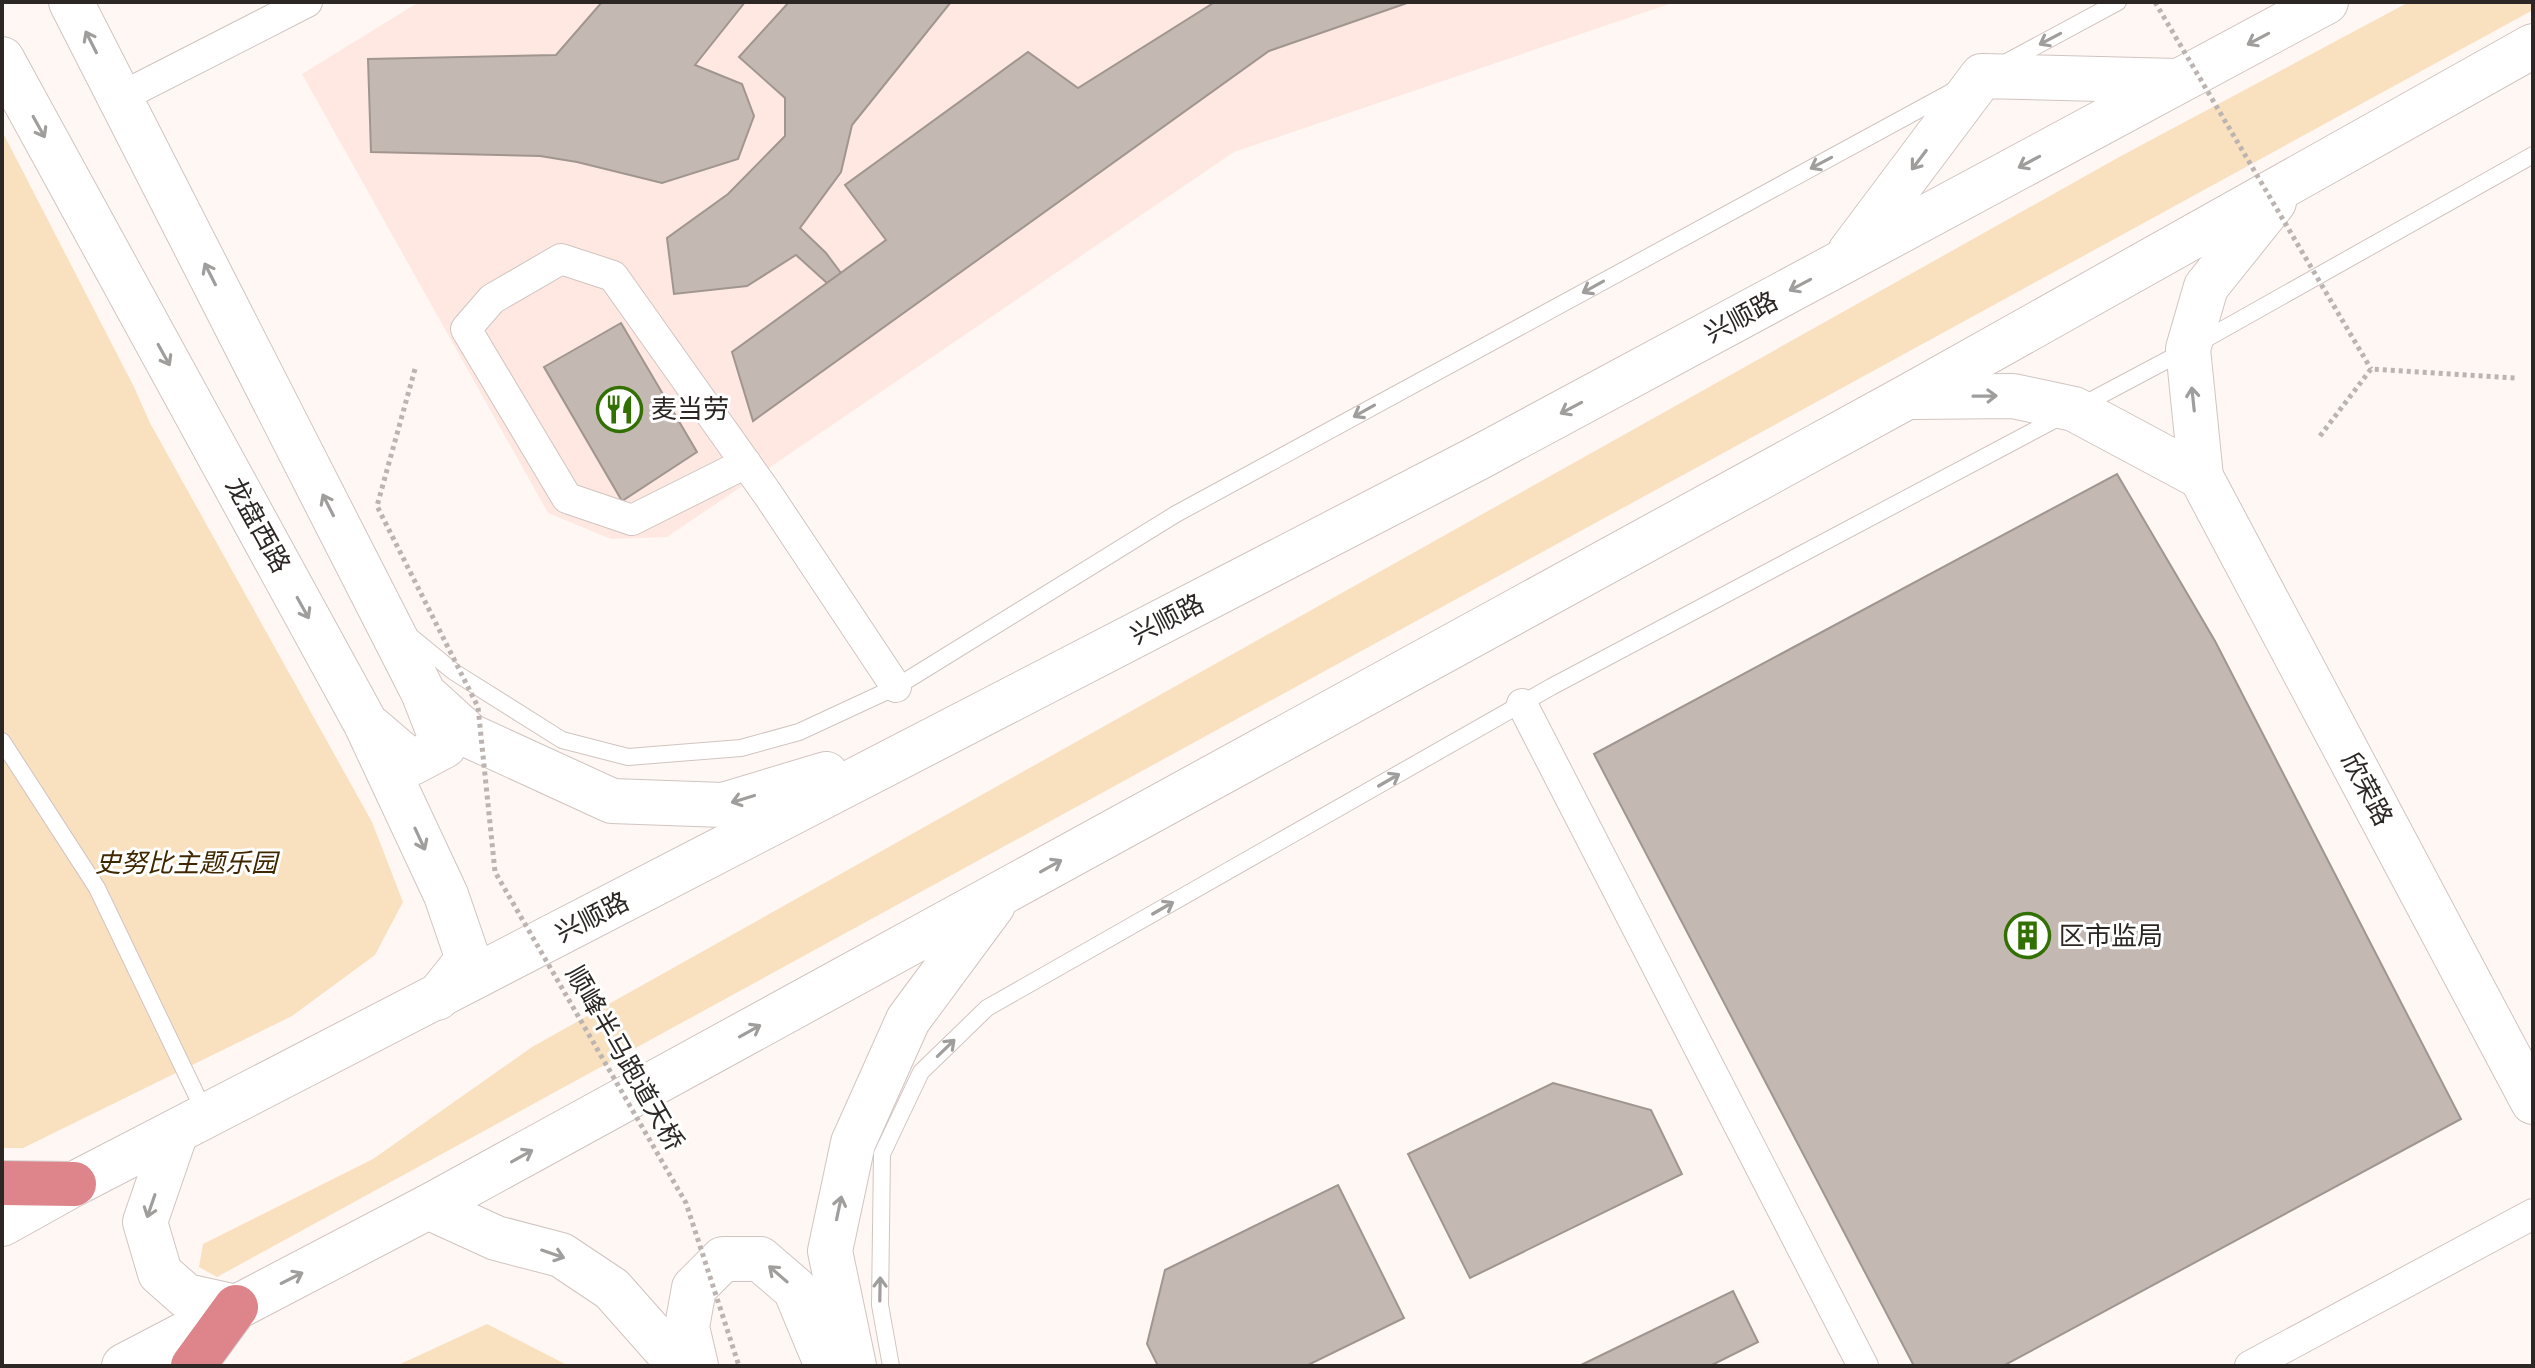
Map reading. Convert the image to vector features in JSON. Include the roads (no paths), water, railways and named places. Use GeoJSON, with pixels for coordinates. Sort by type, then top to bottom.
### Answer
{"type":"FeatureCollection","features":[{"type":"Feature","properties":{"kind":"highway"},"geometry":{"type":"LineString","coordinates":[[2,1183],[74,1184]]}},
{"type":"Feature","properties":{"kind":"highway"},"geometry":{"type":"LineString","coordinates":[[193,1366],[236,1307]]}},
{"type":"Feature","properties":{"kind":"main road"},"geometry":{"type":"LineString","coordinates":[[71,2],[385,616],[424,694],[444,746],[412,763],[366,724]]}},
{"type":"Feature","properties":{"kind":"main road","name":"兴顺路"},"geometry":{"type":"LineString","coordinates":[[2,1224],[1476,459],[2326,2]]}},
{"type":"Feature","properties":{"kind":"main road"},"geometry":{"type":"LineString","coordinates":[[124,1366],[428,1207],[1907,397],[2533,46]]}},
{"type":"Feature","properties":{"kind":"main road","name":"龙盘西路"},"geometry":{"type":"LineString","coordinates":[[2,59],[366,724],[446,895],[468,959],[437,998]]}},
{"type":"Feature","properties":{"kind":"main road"},"geometry":{"type":"LineString","coordinates":[[1842,262],[1982,76],[2179,81]]}},
{"type":"Feature","properties":{"kind":"main road"},"geometry":{"type":"LineString","coordinates":[[2201,477],[2188,349],[2206,287],[2289,184]]}},
{"type":"Feature","properties":{"kind":"main road"},"geometry":{"type":"LineString","coordinates":[[1907,397],[2013,396],[2074,409],[2201,477]]}},
{"type":"Feature","properties":{"kind":"main road","name":"欣荣路"},"geometry":{"type":"LineString","coordinates":[[2201,477],[2533,1102]]}},
{"type":"Feature","properties":{"kind":"main road"},"geometry":{"type":"LineString","coordinates":[[424,694],[470,736],[612,801],[723,805],[925,744]]}},
{"type":"Feature","properties":{"kind":"main road"},"geometry":{"type":"LineString","coordinates":[[854,1366],[830,1251],[853,1143],[908,1020],[1003,892]]}},
{"type":"Feature","properties":{"kind":"main road"},"geometry":{"type":"LineString","coordinates":[[191,1124],[145,1222],[160,1273],[186,1296],[236,1307]]}},
{"type":"Feature","properties":{"kind":"main road"},"geometry":{"type":"LineString","coordinates":[[428,1207],[496,1238],[561,1255],[612,1289],[684,1366]]}},
{"type":"Feature","properties":{"kind":"main road"},"geometry":{"type":"LineString","coordinates":[[696,1366],[687,1327],[694,1288],[723,1259],[760,1259],[795,1289],[827,1366]]}},
{"type":"Feature","properties":{"kind":"street"},"geometry":{"type":"LineString","coordinates":[[119,98],[307,2]]}},
{"type":"Feature","properties":{"kind":"street"},"geometry":{"type":"LineString","coordinates":[[746,463],[632,520],[567,498],[466,329],[492,299],[561,259],[613,276],[746,463],[896,687]]}},
{"type":"Feature","properties":{"kind":"street"},"geometry":{"type":"LineString","coordinates":[[1522,704],[1863,1366]]}},
{"type":"Feature","properties":{"kind":"street"},"geometry":{"type":"LineString","coordinates":[[2250,1366],[2533,1214]]}},
{"type":"Feature","properties":{"kind":"lane"},"geometry":{"type":"LineString","coordinates":[[385,616],[454,672],[562,740],[628,757],[741,748],[799,732],[896,687],[1176,514],[2118,2]]}},
{"type":"Feature","properties":{"kind":"lane"},"geometry":{"type":"LineString","coordinates":[[891,1366],[880,1305],[882,1154],[921,1072],[987,1008],[1522,704],[2188,349],[2533,155]]}},
{"type":"Feature","properties":{"kind":"lane"},"geometry":{"type":"LineString","coordinates":[[2,741],[97,888],[191,1124]]}},
{"type":"Feature","properties":{"kind":"place","name":"麦当劳"},"geometry":{"type":"Point","coordinates":[620,409]}},
{"type":"Feature","properties":{"kind":"place","name":"区市监局"},"geometry":{"type":"Point","coordinates":[2028,936]}},
{"type":"Feature","properties":{"kind":"park label","name":"史努比主题乐园"},"geometry":{"type":"Point","coordinates":[186,863]}}]}
